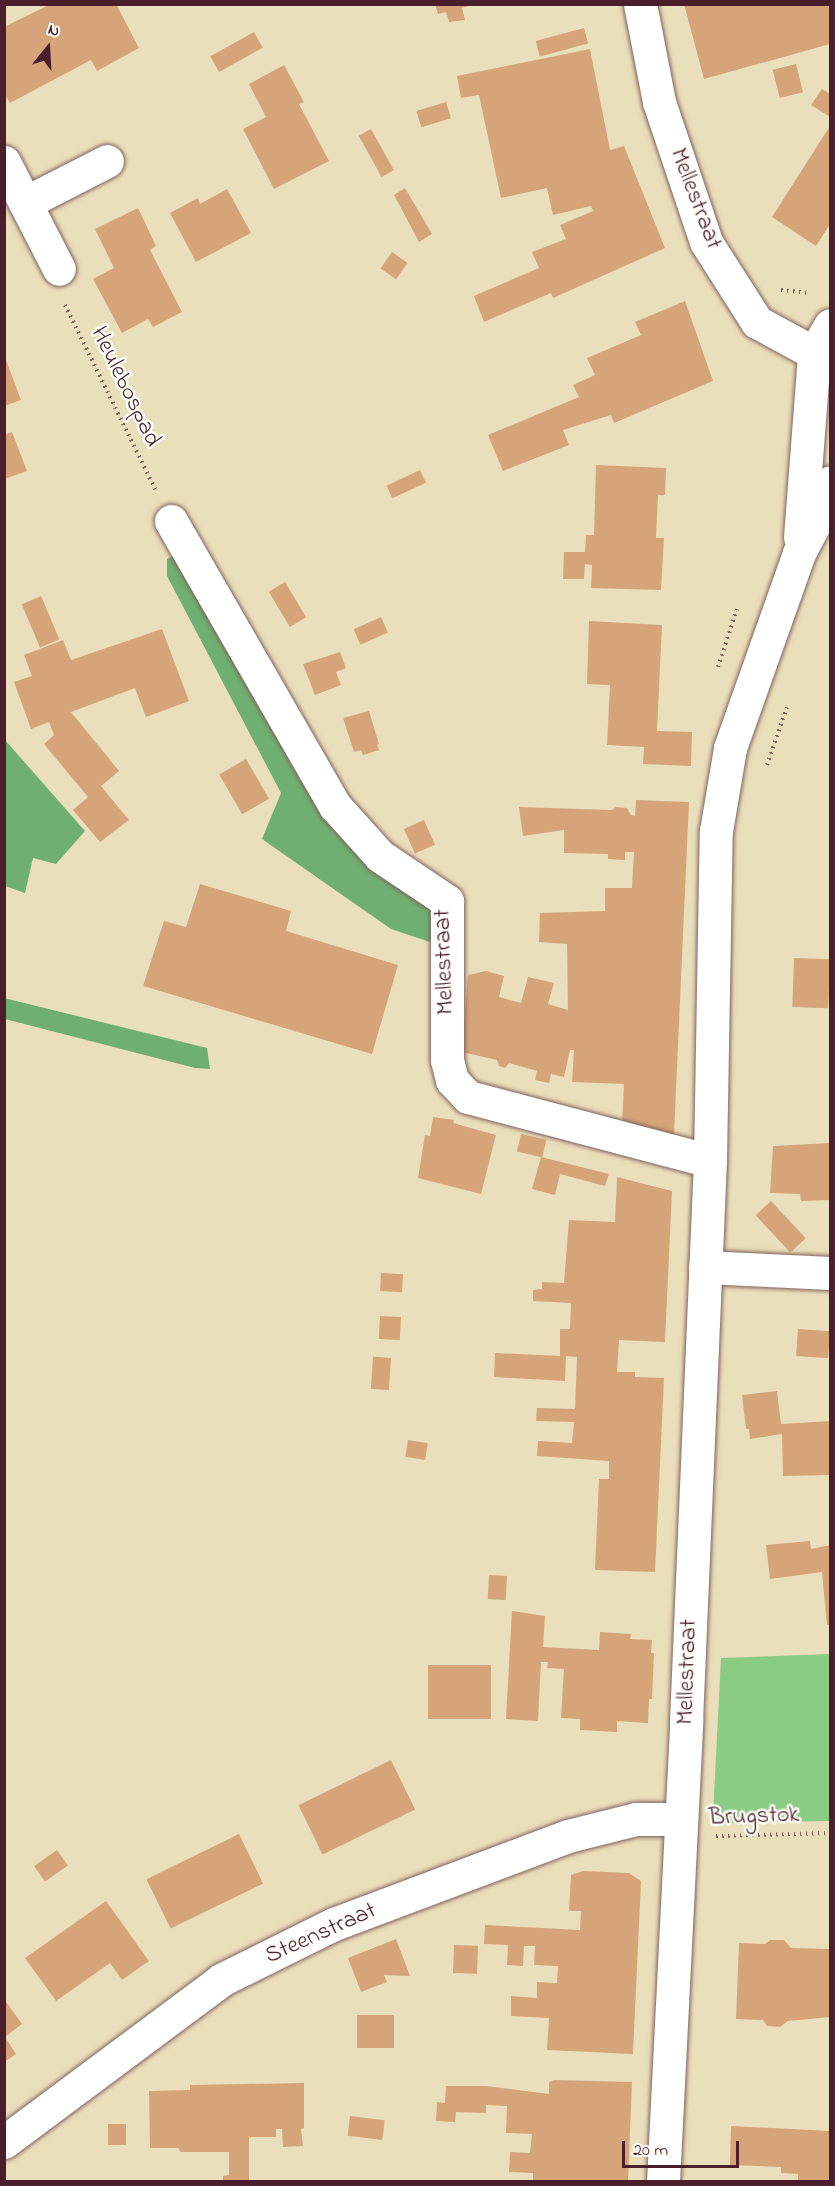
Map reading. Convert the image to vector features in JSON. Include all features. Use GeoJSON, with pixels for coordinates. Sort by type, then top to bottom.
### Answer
{"type":"FeatureCollection","features":[{"type":"Feature","properties":{"kind":"street","name":"Mellestraat"},"geometry":{"type":"LineString","coordinates":[[640,4],[659,102],[706,242],[757,322],[822,356],[799,554]]}},
{"type":"Feature","properties":{"kind":"street"},"geometry":{"type":"LineString","coordinates":[[25,203],[107,161]]}},
{"type":"Feature","properties":{"kind":"street"},"geometry":{"type":"LineString","coordinates":[[4,162],[59,269]]}},
{"type":"Feature","properties":{"kind":"street"},"geometry":{"type":"LineString","coordinates":[[822,356],[831,325]]}},
{"type":"Feature","properties":{"kind":"street","name":"Mellestraat"},"geometry":{"type":"LineString","coordinates":[[663,2181],[710,1161],[716,831],[730,748],[799,554],[825,504],[831,483]]}},
{"type":"Feature","properties":{"kind":"street","name":"Mellestraat"},"geometry":{"type":"LineString","coordinates":[[171,522],[335,806],[380,856],[447,901],[447,1060],[452,1080],[468,1097],[710,1161]]}},
{"type":"Feature","properties":{"kind":"street"},"geometry":{"type":"LineString","coordinates":[[705,1267],[831,1273]]}},
{"type":"Feature","properties":{"kind":"street","name":"Steenstraat"},"geometry":{"type":"LineString","coordinates":[[4,2142],[221,1980],[334,1924],[568,1836],[636,1819],[680,1828]]}},
{"type":"Feature","properties":{"kind":"path","name":"Heulebospad"},"geometry":{"type":"LineString","coordinates":[[59,269],[54,282],[171,522]]}},
{"type":"Feature","properties":{"kind":"path","name":"Brugstok"},"geometry":{"type":"LineString","coordinates":[[680,1828],[831,1833]]}},
{"type":"Feature","properties":{"kind":"green space"},"geometry":{"type":"Polygon","coordinates":[[[183,550],[257,687],[437,914],[430,942],[391,929],[262,839],[281,793],[167,576],[167,559],[183,550]]]}},
{"type":"Feature","properties":{"kind":"green space"},"geometry":{"type":"Polygon","coordinates":[[[5,740],[85,831],[56,864],[33,858],[25,893],[5,886],[5,740]]]}},
{"type":"Feature","properties":{"kind":"green space"},"geometry":{"type":"Polygon","coordinates":[[[4,998],[207,1048],[210,1069],[195,1068],[5,1019],[4,998]]]}},
{"type":"Feature","properties":{"kind":"green space"},"geometry":{"type":"Polygon","coordinates":[[[830,1654],[830,1821],[726,1823],[713,1815],[721,1658],[830,1654]]]}},
{"type":"Feature","properties":{"kind":"building"},"geometry":{"type":"Polygon","coordinates":[[[51,4],[116,4],[139,48],[97,71],[91,60],[10,103],[4,93],[4,27],[51,4]]]}},
{"type":"Feature","properties":{"kind":"building"},"geometry":{"type":"Polygon","coordinates":[[[435,4],[471,5],[462,8],[465,20],[449,22],[446,12],[438,14],[435,4]]]}},
{"type":"Feature","properties":{"kind":"building"},"geometry":{"type":"Polygon","coordinates":[[[684,4],[830,4],[830,44],[704,79],[684,4]]]}},
{"type":"Feature","properties":{"kind":"building"},"geometry":{"type":"Polygon","coordinates":[[[584,28],[588,43],[540,56],[536,41],[584,28]]]}},
{"type":"Feature","properties":{"kind":"building"},"geometry":{"type":"Polygon","coordinates":[[[254,32],[263,48],[219,72],[210,56],[254,32]]]}},
{"type":"Feature","properties":{"kind":"building"},"geometry":{"type":"Polygon","coordinates":[[[590,49],[610,150],[624,146],[665,248],[553,298],[551,293],[484,322],[474,296],[539,268],[532,252],[566,239],[560,225],[593,211],[591,206],[553,215],[547,188],[501,198],[479,95],[461,98],[457,76],[590,49]]]}},
{"type":"Feature","properties":{"kind":"building"},"geometry":{"type":"Polygon","coordinates":[[[796,64],[803,92],[780,98],[773,70],[796,64]]]}},
{"type":"Feature","properties":{"kind":"building"},"geometry":{"type":"Polygon","coordinates":[[[284,65],[304,102],[299,104],[329,161],[274,189],[243,129],[266,117],[249,84],[284,65]]]}},
{"type":"Feature","properties":{"kind":"building"},"geometry":{"type":"Polygon","coordinates":[[[822,89],[830,94],[830,117],[811,105],[822,89]]]}},
{"type":"Feature","properties":{"kind":"building"},"geometry":{"type":"Polygon","coordinates":[[[446,102],[451,118],[421,127],[416,111],[446,102]]]}},
{"type":"Feature","properties":{"kind":"building"},"geometry":{"type":"Polygon","coordinates":[[[830,126],[830,224],[816,246],[772,217],[830,126]]]}},
{"type":"Feature","properties":{"kind":"building"},"geometry":{"type":"Polygon","coordinates":[[[371,129],[394,170],[382,177],[359,136],[371,129]]]}},
{"type":"Feature","properties":{"kind":"building"},"geometry":{"type":"Polygon","coordinates":[[[405,188],[432,234],[419,242],[394,195],[405,188]]]}},
{"type":"Feature","properties":{"kind":"building"},"geometry":{"type":"Polygon","coordinates":[[[227,189],[251,233],[196,262],[170,213],[198,198],[200,204],[227,189]]]}},
{"type":"Feature","properties":{"kind":"building"},"geometry":{"type":"Polygon","coordinates":[[[138,208],[156,246],[150,250],[182,312],[153,327],[148,319],[122,333],[93,279],[114,268],[95,229],[138,208]]]}},
{"type":"Feature","properties":{"kind":"building"},"geometry":{"type":"Polygon","coordinates":[[[392,252],[408,263],[396,279],[381,268],[392,252]]]}},
{"type":"Feature","properties":{"kind":"building"},"geometry":{"type":"Polygon","coordinates":[[[685,301],[713,381],[614,423],[611,415],[563,430],[569,445],[503,471],[488,435],[579,397],[573,385],[595,375],[587,358],[641,335],[635,322],[685,301]]]}},
{"type":"Feature","properties":{"kind":"building"},"geometry":{"type":"Polygon","coordinates":[[[6,360],[21,400],[4,406],[4,361],[6,360]]]}},
{"type":"Feature","properties":{"kind":"building"},"geometry":{"type":"Polygon","coordinates":[[[12,432],[27,471],[4,479],[4,435],[12,432]]]}},
{"type":"Feature","properties":{"kind":"building"},"geometry":{"type":"Polygon","coordinates":[[[596,465],[666,468],[665,495],[658,495],[656,538],[664,538],[661,590],[591,588],[592,565],[585,564],[584,579],[563,579],[564,552],[585,552],[586,535],[594,535],[596,465]]]}},
{"type":"Feature","properties":{"kind":"building"},"geometry":{"type":"Polygon","coordinates":[[[420,470],[426,483],[392,498],[386,486],[420,470]]]}},
{"type":"Feature","properties":{"kind":"building"},"geometry":{"type":"Polygon","coordinates":[[[285,582],[306,617],[290,627],[269,592],[285,582]]]}},
{"type":"Feature","properties":{"kind":"building"},"geometry":{"type":"Polygon","coordinates":[[[41,596],[59,639],[40,647],[22,604],[41,596]]]}},
{"type":"Feature","properties":{"kind":"building"},"geometry":{"type":"Polygon","coordinates":[[[381,617],[388,633],[361,645],[354,629],[381,617]]]}},
{"type":"Feature","properties":{"kind":"building"},"geometry":{"type":"Polygon","coordinates":[[[589,621],[662,625],[657,731],[692,732],[691,766],[643,764],[644,747],[607,745],[610,685],[587,684],[589,621]]]}},
{"type":"Feature","properties":{"kind":"building"},"geometry":{"type":"Polygon","coordinates":[[[162,629],[189,701],[146,717],[135,688],[71,712],[119,771],[101,786],[129,820],[100,842],[73,810],[88,797],[44,744],[54,735],[49,722],[31,729],[14,682],[32,676],[24,655],[63,640],[71,660],[162,629]]]}},
{"type":"Feature","properties":{"kind":"building"},"geometry":{"type":"Polygon","coordinates":[[[340,652],[346,668],[336,672],[341,685],[315,695],[303,664],[340,652]]]}},
{"type":"Feature","properties":{"kind":"building"},"geometry":{"type":"Polygon","coordinates":[[[369,711],[379,750],[363,755],[361,750],[354,752],[343,718],[369,711]]]}},
{"type":"Feature","properties":{"kind":"building"},"geometry":{"type":"Polygon","coordinates":[[[246,759],[269,799],[242,814],[219,774],[246,759]]]}},
{"type":"Feature","properties":{"kind":"building"},"geometry":{"type":"Polygon","coordinates":[[[636,800],[689,802],[674,1134],[650,1133],[622,1125],[624,1084],[572,1082],[574,1050],[570,1050],[564,1077],[551,1074],[549,1083],[535,1080],[537,1071],[509,1063],[505,1068],[499,1066],[497,1060],[462,1052],[468,975],[486,971],[504,976],[499,997],[521,1003],[528,977],[554,983],[548,1004],[568,1010],[567,944],[539,942],[540,913],[605,911],[605,888],[632,888],[634,852],[625,852],[625,860],[608,859],[608,854],[564,853],[564,830],[523,836],[519,807],[612,810],[616,807],[627,808],[631,815],[635,816],[636,800]]]}},
{"type":"Feature","properties":{"kind":"building"},"geometry":{"type":"Polygon","coordinates":[[[424,820],[435,845],[415,854],[404,829],[424,820]]]}},
{"type":"Feature","properties":{"kind":"building"},"geometry":{"type":"Polygon","coordinates":[[[200,884],[291,911],[286,931],[398,965],[372,1054],[143,986],[164,921],[186,927],[200,884]]]}},
{"type":"Feature","properties":{"kind":"building"},"geometry":{"type":"Polygon","coordinates":[[[794,958],[830,959],[828,1008],[792,1007],[794,958]]]}},
{"type":"Feature","properties":{"kind":"building"},"geometry":{"type":"Polygon","coordinates":[[[433,1117],[454,1120],[453,1123],[496,1135],[481,1194],[418,1178],[425,1135],[430,1136],[433,1117]]]}},
{"type":"Feature","properties":{"kind":"building"},"geometry":{"type":"Polygon","coordinates":[[[521,1134],[546,1140],[542,1157],[517,1152],[521,1134]]]}},
{"type":"Feature","properties":{"kind":"building"},"geometry":{"type":"Polygon","coordinates":[[[830,1143],[830,1200],[801,1201],[800,1194],[770,1193],[773,1146],[830,1143]]]}},
{"type":"Feature","properties":{"kind":"building"},"geometry":{"type":"Polygon","coordinates":[[[541,1157],[609,1174],[605,1186],[560,1174],[555,1195],[532,1189],[541,1157]]]}},
{"type":"Feature","properties":{"kind":"building"},"geometry":{"type":"Polygon","coordinates":[[[617,1177],[672,1191],[665,1342],[619,1340],[617,1372],[635,1372],[635,1377],[664,1378],[655,1572],[595,1570],[599,1479],[609,1479],[609,1461],[537,1456],[538,1441],[572,1443],[574,1422],[536,1421],[537,1408],[575,1409],[577,1357],[566,1356],[565,1381],[494,1377],[495,1353],[560,1356],[560,1329],[570,1329],[571,1303],[533,1301],[533,1290],[542,1289],[542,1282],[564,1283],[569,1220],[615,1222],[617,1177]]]}},
{"type":"Feature","properties":{"kind":"building"},"geometry":{"type":"Polygon","coordinates":[[[771,1201],[806,1238],[790,1253],[756,1215],[771,1201]]]}},
{"type":"Feature","properties":{"kind":"building"},"geometry":{"type":"Polygon","coordinates":[[[381,1273],[403,1274],[402,1292],[380,1291],[381,1273]]]}},
{"type":"Feature","properties":{"kind":"building"},"geometry":{"type":"Polygon","coordinates":[[[380,1316],[401,1317],[400,1340],[379,1339],[380,1316]]]}},
{"type":"Feature","properties":{"kind":"building"},"geometry":{"type":"Polygon","coordinates":[[[798,1329],[830,1331],[828,1358],[796,1356],[798,1329]]]}},
{"type":"Feature","properties":{"kind":"building"},"geometry":{"type":"Polygon","coordinates":[[[373,1357],[391,1358],[389,1390],[371,1389],[373,1357]]]}},
{"type":"Feature","properties":{"kind":"building"},"geometry":{"type":"Polygon","coordinates":[[[777,1391],[781,1424],[830,1421],[830,1475],[783,1476],[782,1434],[750,1439],[749,1429],[746,1429],[742,1395],[777,1391]]]}},
{"type":"Feature","properties":{"kind":"building"},"geometry":{"type":"Polygon","coordinates":[[[408,1440],[428,1443],[425,1460],[405,1457],[408,1440]]]}},
{"type":"Feature","properties":{"kind":"building"},"geometry":{"type":"Polygon","coordinates":[[[810,1541],[811,1549],[830,1545],[830,1625],[827,1625],[822,1572],[770,1579],[766,1545],[810,1541]]]}},
{"type":"Feature","properties":{"kind":"building"},"geometry":{"type":"Polygon","coordinates":[[[489,1575],[507,1576],[506,1600],[488,1599],[489,1575]]]}},
{"type":"Feature","properties":{"kind":"building"},"geometry":{"type":"Polygon","coordinates":[[[512,1611],[545,1616],[543,1647],[599,1650],[600,1632],[631,1634],[630,1639],[652,1640],[651,1653],[654,1653],[652,1699],[649,1699],[648,1723],[617,1721],[617,1732],[580,1730],[580,1719],[561,1718],[564,1669],[547,1668],[548,1662],[541,1662],[538,1721],[506,1719],[512,1611]]]}},
{"type":"Feature","properties":{"kind":"building"},"geometry":{"type":"Polygon","coordinates":[[[428,1665],[491,1665],[491,1719],[428,1719],[428,1665]]]}},
{"type":"Feature","properties":{"kind":"building"},"geometry":{"type":"Polygon","coordinates":[[[391,1760],[415,1809],[323,1855],[298,1805],[391,1760]]]}},
{"type":"Feature","properties":{"kind":"building"},"geometry":{"type":"Polygon","coordinates":[[[239,1834],[263,1883],[171,1929],[146,1879],[239,1834]]]}},
{"type":"Feature","properties":{"kind":"building"},"geometry":{"type":"Polygon","coordinates":[[[57,1850],[68,1866],[45,1882],[34,1866],[57,1850]]]}},
{"type":"Feature","properties":{"kind":"building"},"geometry":{"type":"Polygon","coordinates":[[[583,1871],[629,1873],[641,1881],[633,2054],[547,2050],[549,2018],[511,2016],[511,1996],[537,1998],[537,1982],[557,1983],[558,1966],[534,1965],[535,1946],[524,1946],[523,1966],[507,1965],[508,1945],[484,1944],[485,1925],[580,1930],[581,1911],[569,1911],[571,1875],[583,1871]]]}},
{"type":"Feature","properties":{"kind":"building"},"geometry":{"type":"Polygon","coordinates":[[[106,1901],[149,1961],[122,1980],[110,1963],[56,2001],[25,1958],[106,1901]]]}},
{"type":"Feature","properties":{"kind":"building"},"geometry":{"type":"Polygon","coordinates":[[[396,1939],[410,1976],[384,1975],[387,1982],[361,1992],[348,1958],[396,1939]]]}},
{"type":"Feature","properties":{"kind":"building"},"geometry":{"type":"Polygon","coordinates":[[[770,1940],[784,1940],[791,1948],[830,1949],[830,2017],[788,2021],[780,2027],[767,2026],[763,2020],[736,2019],[739,1943],[765,1944],[770,1940]]]}},
{"type":"Feature","properties":{"kind":"building"},"geometry":{"type":"Polygon","coordinates":[[[454,1945],[478,1946],[477,1974],[453,1973],[454,1945]]]}},
{"type":"Feature","properties":{"kind":"building"},"geometry":{"type":"Polygon","coordinates":[[[4,1999],[22,2024],[5,2037],[16,2054],[4,2062],[4,1999]]]}},
{"type":"Feature","properties":{"kind":"building"},"geometry":{"type":"Polygon","coordinates":[[[357,2015],[394,2015],[394,2048],[357,2048],[357,2015]]]}},
{"type":"Feature","properties":{"kind":"building"},"geometry":{"type":"Polygon","coordinates":[[[554,2080],[632,2082],[628,2181],[533,2181],[533,2173],[509,2172],[510,2152],[530,2153],[532,2134],[506,2133],[507,2106],[486,2105],[486,2113],[456,2112],[455,2122],[436,2121],[437,2102],[445,2103],[446,2086],[486,2086],[549,2094],[549,2082],[554,2080]]]}},
{"type":"Feature","properties":{"kind":"building"},"geometry":{"type":"Polygon","coordinates":[[[304,2083],[304,2128],[301,2129],[303,2146],[283,2147],[282,2129],[276,2129],[276,2137],[249,2137],[249,2181],[223,2181],[223,2176],[229,2175],[229,2152],[180,2152],[179,2148],[150,2148],[149,2091],[190,2090],[190,2085],[304,2083]]]}},
{"type":"Feature","properties":{"kind":"building"},"geometry":{"type":"Polygon","coordinates":[[[350,2116],[385,2120],[382,2140],[348,2136],[350,2116]]]}},
{"type":"Feature","properties":{"kind":"building"},"geometry":{"type":"Polygon","coordinates":[[[108,2124],[126,2124],[126,2145],[108,2145],[108,2124]]]}},
{"type":"Feature","properties":{"kind":"building"},"geometry":{"type":"Polygon","coordinates":[[[731,2126],[830,2131],[830,2181],[798,2181],[798,2174],[781,2173],[781,2167],[730,2165],[731,2126]]]}}]}
